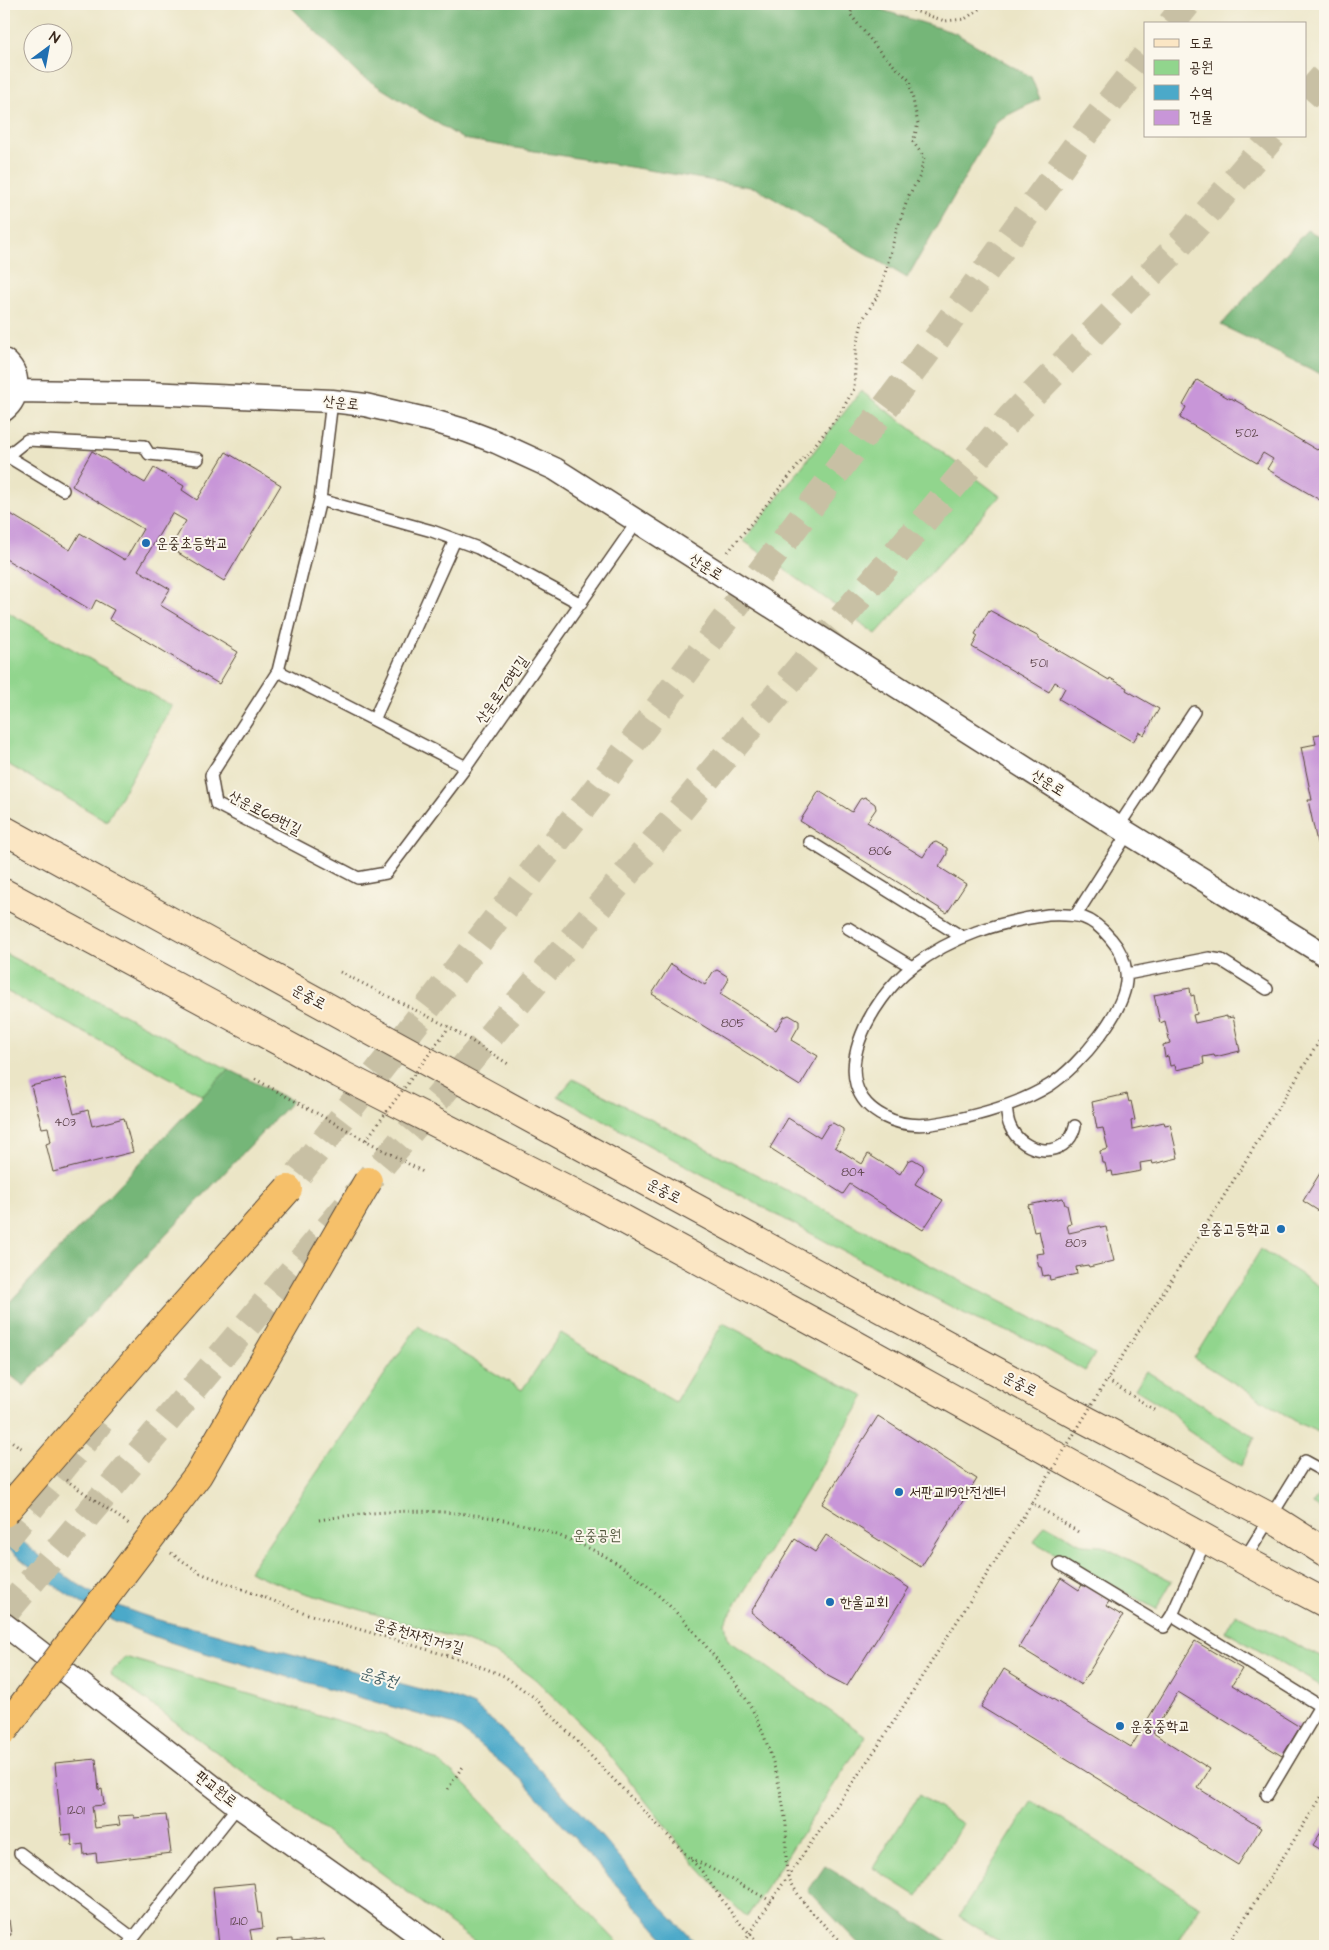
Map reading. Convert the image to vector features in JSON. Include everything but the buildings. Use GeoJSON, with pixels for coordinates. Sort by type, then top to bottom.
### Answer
{"type":"FeatureCollection","features":[{"type":"Feature","properties":{"kind":"highway"},"geometry":{"type":"LineString","coordinates":[[4,1730],[198,1475],[368,1181]]}},
{"type":"Feature","properties":{"kind":"highway"},"geometry":{"type":"LineString","coordinates":[[4,1513],[156,1336],[288,1189]]}},
{"type":"Feature","properties":{"kind":"main road","name":"운중로"},"geometry":{"type":"LineString","coordinates":[[4,830],[934,1338],[1270,1517],[1325,1552]]}},
{"type":"Feature","properties":{"kind":"main road"},"geometry":{"type":"LineString","coordinates":[[4,893],[340,1074],[588,1200],[865,1350],[1206,1540],[1325,1603]]}},
{"type":"Feature","properties":{"kind":"street"},"geometry":{"type":"LineString","coordinates":[[4,360],[13,371],[16,381],[16,391],[12,401],[4,410]]}},
{"type":"Feature","properties":{"kind":"street","name":"산운로"},"geometry":{"type":"LineString","coordinates":[[16,391],[148,393],[332,401],[398,412],[430,420],[496,442],[555,469],[1123,830],[1325,955]]}},
{"type":"Feature","properties":{"kind":"street","name":"판교원로"},"geometry":{"type":"LineString","coordinates":[[4,1624],[238,1806],[386,1910],[433,1946]]}},
{"type":"Feature","properties":{"kind":"lane","name":"산운로68번길"},"geometry":{"type":"LineString","coordinates":[[332,401],[320,500],[278,671],[211,775],[216,804],[358,878],[386,873]]}},
{"type":"Feature","properties":{"kind":"lane"},"geometry":{"type":"LineString","coordinates":[[63,490],[6,456],[27,440],[144,446],[149,454],[198,459]]}},
{"type":"Feature","properties":{"kind":"lane"},"geometry":{"type":"LineString","coordinates":[[320,500],[432,531],[478,548],[581,604]]}},
{"type":"Feature","properties":{"kind":"lane","name":"산운로78번길"},"geometry":{"type":"LineString","coordinates":[[386,873],[466,767],[637,522]]}},
{"type":"Feature","properties":{"kind":"lane"},"geometry":{"type":"LineString","coordinates":[[374,720],[455,540]]}},
{"type":"Feature","properties":{"kind":"lane"},"geometry":{"type":"LineString","coordinates":[[278,671],[466,767]]}},
{"type":"Feature","properties":{"kind":"lane"},"geometry":{"type":"LineString","coordinates":[[1076,916],[1123,830],[1194,712]]}},
{"type":"Feature","properties":{"kind":"lane"},"geometry":{"type":"LineString","coordinates":[[810,842],[962,937]]}},
{"type":"Feature","properties":{"kind":"lane"},"geometry":{"type":"LineString","coordinates":[[1048,915],[1076,916],[1092,920],[1114,941],[1123,958],[1127,974],[1124,993],[1114,1013],[1084,1054],[1051,1084],[1006,1106],[963,1119],[936,1124],[912,1124],[890,1120],[872,1111],[860,1097],[855,1081],[854,1064],[857,1046],[863,1028],[883,997],[912,967],[962,937],[996,925],[1048,915]]}},
{"type":"Feature","properties":{"kind":"lane"},"geometry":{"type":"LineString","coordinates":[[848,928],[912,967]]}},
{"type":"Feature","properties":{"kind":"lane"},"geometry":{"type":"LineString","coordinates":[[1127,974],[1209,958],[1221,960],[1267,989]]}},
{"type":"Feature","properties":{"kind":"lane"},"geometry":{"type":"LineString","coordinates":[[1006,1106],[1010,1126],[1019,1139],[1035,1150],[1048,1151],[1062,1146],[1072,1136],[1075,1126]]}},
{"type":"Feature","properties":{"kind":"lane"},"geometry":{"type":"LineString","coordinates":[[1244,1560],[1306,1461],[1325,1472]]}},
{"type":"Feature","properties":{"kind":"lane"},"geometry":{"type":"LineString","coordinates":[[1060,1564],[1164,1627],[1172,1615],[1206,1540]]}},
{"type":"Feature","properties":{"kind":"lane"},"geometry":{"type":"LineString","coordinates":[[1172,1615],[1320,1706],[1266,1795]]}},
{"type":"Feature","properties":{"kind":"lane"},"geometry":{"type":"LineString","coordinates":[[20,1853],[130,1942],[238,1806]]}},
{"type":"Feature","properties":{"kind":"path"},"geometry":{"type":"LineString","coordinates":[[713,571],[839,415],[854,389],[856,347],[863,319],[880,292],[896,232],[909,195],[920,176],[924,157],[913,142],[918,124],[909,80],[881,53],[850,14],[855,4]]}},
{"type":"Feature","properties":{"kind":"path"},"geometry":{"type":"LineString","coordinates":[[894,4],[945,21],[965,19],[986,4]]}},
{"type":"Feature","properties":{"kind":"path"},"geometry":{"type":"LineString","coordinates":[[340,972],[449,1027],[510,1065]]}},
{"type":"Feature","properties":{"kind":"path"},"geometry":{"type":"LineString","coordinates":[[366,1140],[449,1027]]}},
{"type":"Feature","properties":{"kind":"path"},"geometry":{"type":"LineString","coordinates":[[742,1946],[880,1743],[1195,1243],[1325,1032]]}},
{"type":"Feature","properties":{"kind":"path"},"geometry":{"type":"LineString","coordinates":[[255,1079],[423,1172]]}},
{"type":"Feature","properties":{"kind":"path"},"geometry":{"type":"LineString","coordinates":[[1107,1380],[1156,1410]]}},
{"type":"Feature","properties":{"kind":"path"},"geometry":{"type":"LineString","coordinates":[[4,1436],[28,1453]]}},
{"type":"Feature","properties":{"kind":"path"},"geometry":{"type":"LineString","coordinates":[[61,1476],[134,1528]]}},
{"type":"Feature","properties":{"kind":"path"},"geometry":{"type":"LineString","coordinates":[[1032,1503],[1080,1533]]}},
{"type":"Feature","properties":{"kind":"path"},"geometry":{"type":"LineString","coordinates":[[319,1520],[404,1510],[475,1515],[509,1520],[540,1529],[600,1554],[628,1572],[682,1616],[727,1672],[762,1728],[770,1753],[786,1824],[788,1877],[801,1899],[846,1946]]}},
{"type":"Feature","properties":{"kind":"path","name":"운중천자전거3길"},"geometry":{"type":"LineString","coordinates":[[167,1550],[200,1573],[308,1614],[470,1662],[504,1676],[535,1698],[701,1870],[735,1918],[762,1946]]}},
{"type":"Feature","properties":{"kind":"path"},"geometry":{"type":"LineString","coordinates":[[448,1789],[462,1767]]}},
{"type":"Feature","properties":{"kind":"path"},"geometry":{"type":"LineString","coordinates":[[1227,1946],[1325,1791]]}},
{"type":"Feature","properties":{"kind":"path"},"geometry":{"type":"LineString","coordinates":[[688,1857],[771,1901]]}},
{"type":"Feature","properties":{"kind":"green space"},"geometry":{"type":"Polygon","coordinates":[[[288,4],[863,4],[955,33],[1031,77],[1040,99],[998,120],[907,278],[756,188],[463,139],[360,75],[288,4]]]}},
{"type":"Feature","properties":{"kind":"green space"},"geometry":{"type":"Polygon","coordinates":[[[1307,230],[1325,239],[1325,376],[1221,325],[1307,230]]]}},
{"type":"Feature","properties":{"kind":"green space"},"geometry":{"type":"Polygon","coordinates":[[[861,391],[1000,496],[876,634],[744,541],[861,391]]]}},
{"type":"Feature","properties":{"kind":"green space"},"geometry":{"type":"Polygon","coordinates":[[[4,610],[172,706],[107,821],[4,762],[4,610]]]}},
{"type":"Feature","properties":{"kind":"green space"},"geometry":{"type":"Polygon","coordinates":[[[4,953],[228,1069],[204,1096],[4,990],[4,953]]]}},
{"type":"Feature","properties":{"kind":"green space"},"geometry":{"type":"Polygon","coordinates":[[[228,1069],[292,1101],[24,1386],[4,1370],[4,1308],[228,1069]]]}},
{"type":"Feature","properties":{"kind":"green space"},"geometry":{"type":"Polygon","coordinates":[[[573,1079],[1030,1317],[1095,1354],[1085,1371],[1030,1340],[977,1320],[847,1253],[558,1096],[573,1079]]]}},
{"type":"Feature","properties":{"kind":"green space"},"geometry":{"type":"Polygon","coordinates":[[[1261,1249],[1325,1290],[1325,1435],[1300,1424],[1194,1358],[1261,1249]]]}},
{"type":"Feature","properties":{"kind":"green space","name":"운중공원"},"geometry":{"type":"Polygon","coordinates":[[[723,1323],[865,1396],[725,1622],[728,1640],[866,1736],[747,1917],[719,1891],[695,1864],[597,1739],[535,1679],[514,1664],[486,1649],[458,1639],[302,1592],[249,1571],[418,1326],[522,1390],[561,1333],[675,1402],[723,1323]]]}},
{"type":"Feature","properties":{"kind":"green space"},"geometry":{"type":"Polygon","coordinates":[[[1146,1371],[1255,1437],[1241,1466],[1187,1430],[1171,1411],[1135,1389],[1146,1371]]]}},
{"type":"Feature","properties":{"kind":"green space"},"geometry":{"type":"Polygon","coordinates":[[[1325,1482],[1325,1511],[1313,1504],[1325,1482]]]}},
{"type":"Feature","properties":{"kind":"green space"},"geometry":{"type":"Polygon","coordinates":[[[1045,1524],[1083,1545],[1102,1546],[1172,1581],[1156,1609],[1034,1542],[1045,1524]]]}},
{"type":"Feature","properties":{"kind":"green space"},"geometry":{"type":"Polygon","coordinates":[[[1236,1614],[1325,1659],[1325,1688],[1226,1632],[1236,1614]]]}},
{"type":"Feature","properties":{"kind":"green space"},"geometry":{"type":"Polygon","coordinates":[[[125,1657],[386,1735],[421,1751],[440,1763],[469,1788],[621,1946],[481,1946],[110,1674],[125,1657]]]}},
{"type":"Feature","properties":{"kind":"green space"},"geometry":{"type":"Polygon","coordinates":[[[919,1795],[963,1824],[917,1896],[873,1868],[919,1795]]]}},
{"type":"Feature","properties":{"kind":"green space"},"geometry":{"type":"Polygon","coordinates":[[[1032,1801],[1200,1906],[1175,1946],[1006,1946],[959,1916],[1032,1801]]]}},
{"type":"Feature","properties":{"kind":"green space"},"geometry":{"type":"Polygon","coordinates":[[[825,1866],[955,1946],[861,1946],[808,1891],[825,1866]]]}},
{"type":"Feature","properties":{"kind":"water"},"geometry":{"type":"Polygon","coordinates":[[[4,1526],[70,1579],[116,1605],[165,1622],[199,1629],[454,1698],[474,1706],[516,1744],[588,1821],[665,1911],[699,1946],[671,1946],[523,1781],[455,1725],[188,1648],[118,1622],[68,1595],[4,1545],[4,1526]]]}},
{"type":"Feature","properties":{"kind":"tunnel"},"geometry":{"type":"LineString","coordinates":[[1173,22],[1187,4]]}},
{"type":"Feature","properties":{"kind":"tunnel"},"geometry":{"type":"LineString","coordinates":[[273,1207],[610,772],[924,356],[1087,131],[1144,58]]}},
{"type":"Feature","properties":{"kind":"tunnel"},"geometry":{"type":"LineString","coordinates":[[1306,97],[1325,75]]}},
{"type":"Feature","properties":{"kind":"tunnel"},"geometry":{"type":"LineString","coordinates":[[4,1614],[1011,417],[1182,242],[1271,138]]}},
{"type":"Feature","properties":{"kind":"tunnel"},"geometry":{"type":"LineString","coordinates":[[4,1541],[106,1414]]}},
{"type":"Feature","properties":{"kind":"place","name":"운중초등학교"},"geometry":{"type":"Point","coordinates":[146,543]}},
{"type":"Feature","properties":{"kind":"place","name":"운중고등학교"},"geometry":{"type":"Point","coordinates":[1281,1229]}},
{"type":"Feature","properties":{"kind":"place","name":"서판교119안전센터"},"geometry":{"type":"Point","coordinates":[899,1492]}},
{"type":"Feature","properties":{"kind":"place","name":"한울교회"},"geometry":{"type":"Point","coordinates":[830,1602]}},
{"type":"Feature","properties":{"kind":"place","name":"운중중학교"},"geometry":{"type":"Point","coordinates":[1120,1726]}},
{"type":"Feature","properties":{"kind":"water label","name":"운중천"},"geometry":{"type":"Point","coordinates":[379,1677]}}]}
